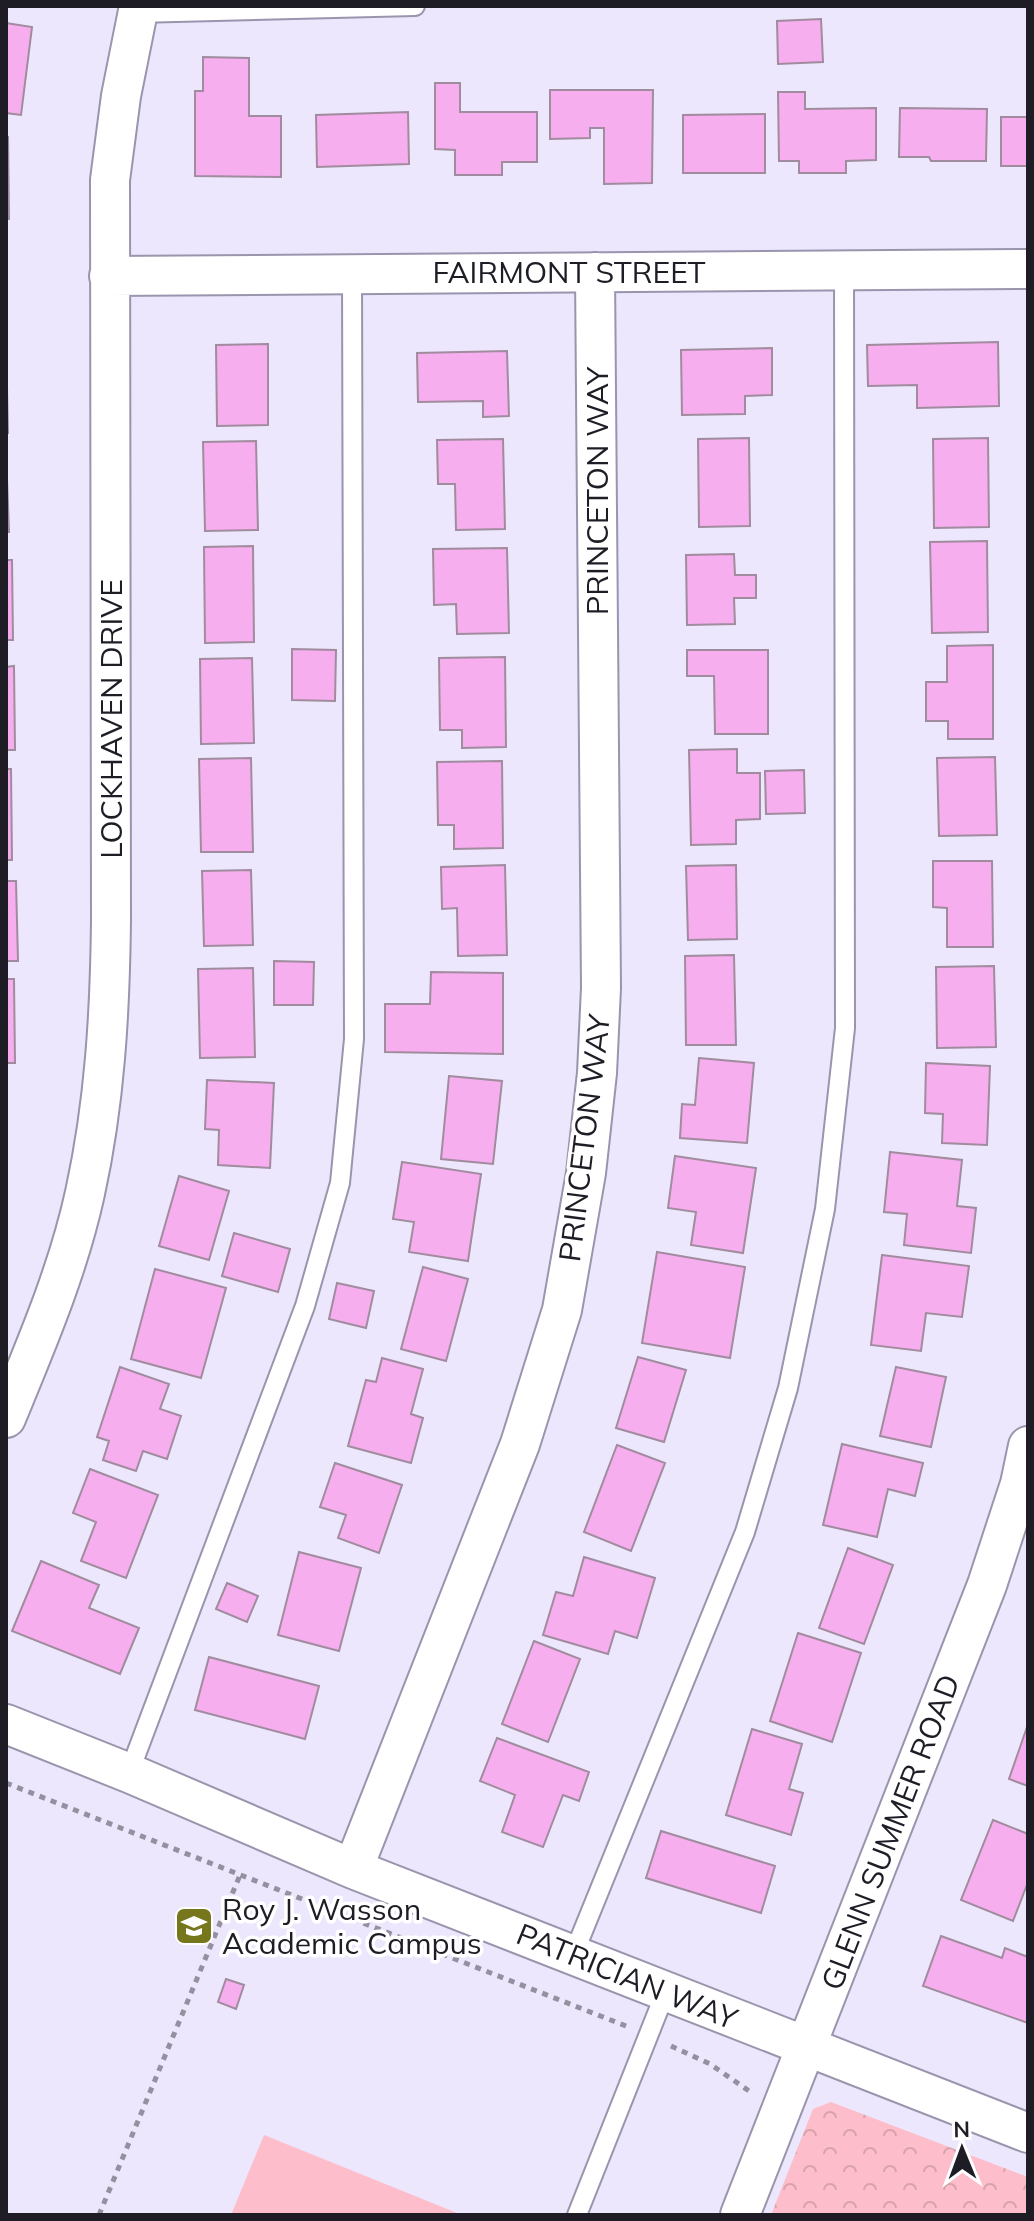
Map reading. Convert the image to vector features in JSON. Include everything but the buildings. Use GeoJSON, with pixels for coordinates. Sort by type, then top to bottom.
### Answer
{"type":"FeatureCollection","features":[{"type":"Feature","properties":{"kind":"street","name":"LOCKHAVEN DRIVE"},"geometry":{"type":"LineString","coordinates":[[6,1418],[49,1312],[85,1196],[104,1092],[111,934],[110,180],[121,96],[138,10]]}},
{"type":"Feature","properties":{"kind":"street","name":"FAIRMONT STREET"},"geometry":{"type":"LineString","coordinates":[[109,276],[1028,269]]}},
{"type":"Feature","properties":{"kind":"street","name":"PRINCETON WAY"},"geometry":{"type":"LineString","coordinates":[[353,1869],[520,1444],[562,1310],[586,1173],[597,1073],[601,988],[595,272]]}},
{"type":"Feature","properties":{"kind":"street","name":"GLENN SUMMER ROAD"},"geometry":{"type":"LineString","coordinates":[[740,2215],[987,1585],[1020,1484],[1028,1446]]}},
{"type":"Feature","properties":{"kind":"street","name":"PATRICIAN WAY"},"geometry":{"type":"LineString","coordinates":[[6,1724],[353,1869],[1028,2133]]}},
{"type":"Feature","properties":{"kind":"lane"},"geometry":{"type":"LineString","coordinates":[[138,10],[415,6]]}},
{"type":"Feature","properties":{"kind":"lane"},"geometry":{"type":"LineString","coordinates":[[574,1953],[745,1532],[788,1388],[825,1209],[845,1028],[844,270]]}},
{"type":"Feature","properties":{"kind":"lane"},"geometry":{"type":"LineString","coordinates":[[129,1773],[305,1306],[340,1183],[354,1039],[352,274]]}},
{"type":"Feature","properties":{"kind":"lane"},"geometry":{"type":"LineString","coordinates":[[577,2215],[666,1991]]}},
{"type":"Feature","properties":{"kind":"path"},"geometry":{"type":"LineString","coordinates":[[6,1783],[604,2016],[710,2064],[753,2094],[747,2107]]}},
{"type":"Feature","properties":{"kind":"path"},"geometry":{"type":"LineString","coordinates":[[99,2215],[240,1875]]}},
{"type":"Feature","properties":{"kind":"green space"},"geometry":{"type":"Polygon","coordinates":[[[831,2102],[1028,2177],[1028,2215],[771,2215],[813,2109],[831,2102]]]}},
{"type":"Feature","properties":{"kind":"green space"},"geometry":{"type":"Polygon","coordinates":[[[264,2135],[462,2215],[231,2215],[264,2135]]]}},
{"type":"Feature","properties":{"kind":"place","name":"Roy J. Wasson Academic Campus"},"geometry":{"type":"Point","coordinates":[194,1926]}}]}
